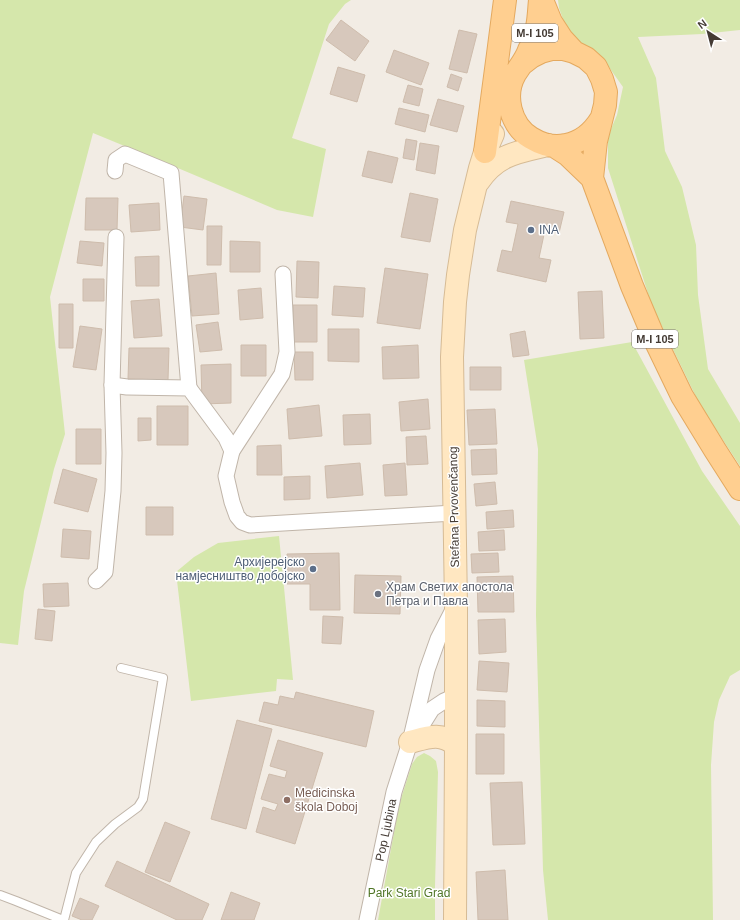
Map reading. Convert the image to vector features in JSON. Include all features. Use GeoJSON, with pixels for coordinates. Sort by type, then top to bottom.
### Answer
{"type":"FeatureCollection","features":[{"type":"Feature","properties":{"kind":"main road"},"geometry":{"type":"LineString","coordinates":[[485,152],[505,0]]}},
{"type":"Feature","properties":{"kind":"main road","name":"M-I 105"},"geometry":{"type":"LineString","coordinates":[[541,0],[562,39],[574,52]]}},
{"type":"Feature","properties":{"kind":"main road","name":"M-I 105"},"geometry":{"type":"LineString","coordinates":[[541,0],[537,28],[530,50],[515,74],[511,85],[509,96],[513,118],[519,128],[527,136],[537,142],[551,146],[568,155],[592,178],[632,286],[654,338],[682,396],[740,489]]}},
{"type":"Feature","properties":{"kind":"main road","name":"M-I 105"},"geometry":{"type":"LineString","coordinates":[[522,64],[531,57],[552,49],[574,52],[586,58],[596,67],[606,92],[605,105],[596,141],[592,178]]}},
{"type":"Feature","properties":{"kind":"main road"},"geometry":{"type":"LineString","coordinates":[[551,146],[568,145],[582,139],[593,130],[602,118]]}},
{"type":"Feature","properties":{"kind":"street"},"geometry":{"type":"LineString","coordinates":[[474,192],[485,152],[509,96]]}},
{"type":"Feature","properties":{"kind":"street"},"geometry":{"type":"LineString","coordinates":[[474,192],[479,181],[490,166],[501,159],[512,154],[551,146]]}},
{"type":"Feature","properties":{"kind":"street"},"geometry":{"type":"LineString","coordinates":[[115,171],[116,160],[124,154],[171,173],[189,388],[226,438],[232,451]]}},
{"type":"Feature","properties":{"kind":"street","name":"Stefana Prvovenčanog"},"geometry":{"type":"LineString","coordinates":[[455,920],[456,606],[452,357],[458,275],[465,230],[474,192]]}},
{"type":"Feature","properties":{"kind":"street"},"geometry":{"type":"LineString","coordinates":[[96,582],[105,572],[113,491],[114,453],[112,384],[116,237]]}},
{"type":"Feature","properties":{"kind":"street"},"geometry":{"type":"LineString","coordinates":[[283,274],[287,352],[282,374],[232,451],[226,476],[237,516],[242,522],[250,525],[454,513]]}},
{"type":"Feature","properties":{"kind":"street"},"geometry":{"type":"LineString","coordinates":[[112,384],[126,387],[189,388]]}},
{"type":"Feature","properties":{"kind":"street"},"geometry":{"type":"LineString","coordinates":[[410,742],[427,670],[438,639],[456,606]]}},
{"type":"Feature","properties":{"kind":"street"},"geometry":{"type":"LineString","coordinates":[[410,742],[432,709],[455,696]]}},
{"type":"Feature","properties":{"kind":"street"},"geometry":{"type":"LineString","coordinates":[[410,742],[436,736],[451,741],[456,745]]}},
{"type":"Feature","properties":{"kind":"street","name":"Pop Ljubina"},"geometry":{"type":"LineString","coordinates":[[366,920],[394,792],[410,742]]}},
{"type":"Feature","properties":{"kind":"lane"},"geometry":{"type":"LineString","coordinates":[[0,895],[64,920],[76,873],[96,842],[115,824],[138,807],[143,799],[163,678],[121,668]]}},
{"type":"Feature","properties":{"kind":"green space"},"geometry":{"type":"Polygon","coordinates":[[[0,0],[351,0],[345,4],[329,24],[292,138],[326,149],[313,217],[277,210],[93,133],[50,297],[65,434],[54,469],[24,591],[18,645],[0,643],[0,0]]]}},
{"type":"Feature","properties":{"kind":"green space"},"geometry":{"type":"Polygon","coordinates":[[[558,0],[740,0],[740,30],[702,34],[638,37],[656,78],[665,151],[682,187],[696,245],[698,295],[708,369],[740,423],[740,466],[700,405],[652,306],[608,168],[608,136],[617,115],[623,87],[601,56],[574,39],[565,25],[558,0]]]}},
{"type":"Feature","properties":{"kind":"green space"},"geometry":{"type":"Polygon","coordinates":[[[632,342],[702,471],[740,526],[740,670],[730,676],[719,700],[714,722],[711,765],[713,920],[548,920],[543,870],[536,615],[538,449],[524,360],[632,342]]]}},
{"type":"Feature","properties":{"kind":"green space"},"geometry":{"type":"Polygon","coordinates":[[[279,536],[293,680],[277,679],[276,691],[191,701],[176,572],[194,557],[218,543],[279,536]]]}},
{"type":"Feature","properties":{"kind":"green space","name":"Park Stari Grad"},"geometry":{"type":"Polygon","coordinates":[[[424,753],[436,761],[438,772],[435,920],[378,920],[399,805],[412,764],[417,757],[424,753]]]}},
{"type":"Feature","properties":{"kind":"building"},"geometry":{"type":"Polygon","coordinates":[[[341,20],[369,41],[355,61],[326,40],[341,20]]]}},
{"type":"Feature","properties":{"kind":"building"},"geometry":{"type":"Polygon","coordinates":[[[459,30],[477,34],[467,73],[449,69],[459,30]]]}},
{"type":"Feature","properties":{"kind":"building"},"geometry":{"type":"Polygon","coordinates":[[[394,50],[429,63],[421,85],[386,72],[394,50]]]}},
{"type":"Feature","properties":{"kind":"building"},"geometry":{"type":"Polygon","coordinates":[[[338,67],[365,75],[357,102],[330,94],[338,67]]]}},
{"type":"Feature","properties":{"kind":"building"},"geometry":{"type":"Polygon","coordinates":[[[451,74],[462,78],[458,91],[447,87],[451,74]]]}},
{"type":"Feature","properties":{"kind":"building"},"geometry":{"type":"Polygon","coordinates":[[[408,85],[423,89],[419,106],[403,102],[408,85]]]}},
{"type":"Feature","properties":{"kind":"building"},"geometry":{"type":"Polygon","coordinates":[[[438,99],[464,106],[457,132],[430,125],[438,99]]]}},
{"type":"Feature","properties":{"kind":"building"},"geometry":{"type":"Polygon","coordinates":[[[399,108],[429,115],[425,132],[395,124],[399,108]]]}},
{"type":"Feature","properties":{"kind":"building"},"geometry":{"type":"Polygon","coordinates":[[[406,139],[417,141],[414,160],[403,158],[406,139]]]}},
{"type":"Feature","properties":{"kind":"building"},"geometry":{"type":"Polygon","coordinates":[[[420,143],[439,146],[435,174],[416,170],[420,143]]]}},
{"type":"Feature","properties":{"kind":"building"},"geometry":{"type":"Polygon","coordinates":[[[368,151],[398,158],[392,183],[362,176],[368,151]]]}},
{"type":"Feature","properties":{"kind":"building"},"geometry":{"type":"Polygon","coordinates":[[[410,193],[438,199],[430,242],[401,237],[410,193]]]}},
{"type":"Feature","properties":{"kind":"building"},"geometry":{"type":"Polygon","coordinates":[[[184,196],[207,199],[203,230],[180,227],[184,196]]]}},
{"type":"Feature","properties":{"kind":"building"},"geometry":{"type":"Polygon","coordinates":[[[86,198],[118,198],[117,230],[85,230],[86,198]]]}},
{"type":"Feature","properties":{"kind":"building"},"geometry":{"type":"Polygon","coordinates":[[[511,201],[564,212],[559,233],[545,230],[539,258],[551,260],[546,282],[497,271],[502,250],[512,252],[518,224],[506,222],[511,201]]]}},
{"type":"Feature","properties":{"kind":"building"},"geometry":{"type":"Polygon","coordinates":[[[159,203],[160,230],[131,232],[129,205],[159,203]]]}},
{"type":"Feature","properties":{"kind":"building"},"geometry":{"type":"Polygon","coordinates":[[[207,226],[222,226],[221,265],[207,265],[207,226]]]}},
{"type":"Feature","properties":{"kind":"building"},"geometry":{"type":"Polygon","coordinates":[[[80,241],[104,243],[102,266],[77,263],[80,241]]]}},
{"type":"Feature","properties":{"kind":"building"},"geometry":{"type":"Polygon","coordinates":[[[230,241],[260,242],[260,272],[230,272],[230,241]]]}},
{"type":"Feature","properties":{"kind":"building"},"geometry":{"type":"Polygon","coordinates":[[[159,256],[159,286],[136,286],[135,257],[159,256]]]}},
{"type":"Feature","properties":{"kind":"building"},"geometry":{"type":"Polygon","coordinates":[[[297,261],[319,262],[318,298],[296,297],[297,261]]]}},
{"type":"Feature","properties":{"kind":"building"},"geometry":{"type":"Polygon","coordinates":[[[385,268],[428,274],[420,329],[377,323],[385,268]]]}},
{"type":"Feature","properties":{"kind":"building"},"geometry":{"type":"Polygon","coordinates":[[[216,273],[219,314],[192,316],[188,276],[216,273]]]}},
{"type":"Feature","properties":{"kind":"building"},"geometry":{"type":"Polygon","coordinates":[[[83,279],[104,279],[104,301],[83,301],[83,279]]]}},
{"type":"Feature","properties":{"kind":"building"},"geometry":{"type":"Polygon","coordinates":[[[334,286],[365,288],[363,317],[332,315],[334,286]]]}},
{"type":"Feature","properties":{"kind":"building"},"geometry":{"type":"Polygon","coordinates":[[[261,288],[263,318],[240,320],[238,290],[261,288]]]}},
{"type":"Feature","properties":{"kind":"building"},"geometry":{"type":"Polygon","coordinates":[[[602,291],[604,338],[580,339],[578,292],[602,291]]]}},
{"type":"Feature","properties":{"kind":"building"},"geometry":{"type":"Polygon","coordinates":[[[159,299],[162,336],[134,338],[131,301],[159,299]]]}},
{"type":"Feature","properties":{"kind":"building"},"geometry":{"type":"Polygon","coordinates":[[[59,304],[73,304],[73,348],[59,348],[59,304]]]}},
{"type":"Feature","properties":{"kind":"building"},"geometry":{"type":"Polygon","coordinates":[[[293,305],[317,305],[317,342],[293,342],[293,305]]]}},
{"type":"Feature","properties":{"kind":"building"},"geometry":{"type":"Polygon","coordinates":[[[218,322],[222,350],[200,352],[196,325],[218,322]]]}},
{"type":"Feature","properties":{"kind":"building"},"geometry":{"type":"Polygon","coordinates":[[[80,326],[102,329],[96,370],[73,367],[80,326]]]}},
{"type":"Feature","properties":{"kind":"building"},"geometry":{"type":"Polygon","coordinates":[[[328,329],[359,329],[359,362],[328,361],[328,329]]]}},
{"type":"Feature","properties":{"kind":"building"},"geometry":{"type":"Polygon","coordinates":[[[525,331],[529,355],[513,357],[510,334],[525,331]]]}},
{"type":"Feature","properties":{"kind":"building"},"geometry":{"type":"Polygon","coordinates":[[[241,345],[266,345],[266,376],[241,376],[241,345]]]}},
{"type":"Feature","properties":{"kind":"building"},"geometry":{"type":"Polygon","coordinates":[[[418,345],[419,378],[383,379],[382,347],[418,345]]]}},
{"type":"Feature","properties":{"kind":"building"},"geometry":{"type":"Polygon","coordinates":[[[129,348],[169,348],[168,380],[128,379],[129,348]]]}},
{"type":"Feature","properties":{"kind":"building"},"geometry":{"type":"Polygon","coordinates":[[[294,352],[313,352],[313,380],[295,380],[294,352]]]}},
{"type":"Feature","properties":{"kind":"building"},"geometry":{"type":"Polygon","coordinates":[[[231,364],[231,403],[202,404],[201,365],[231,364]]]}},
{"type":"Feature","properties":{"kind":"building"},"geometry":{"type":"Polygon","coordinates":[[[470,367],[501,367],[501,390],[470,390],[470,367]]]}},
{"type":"Feature","properties":{"kind":"building"},"geometry":{"type":"Polygon","coordinates":[[[428,399],[430,429],[401,431],[399,402],[428,399]]]}},
{"type":"Feature","properties":{"kind":"building"},"geometry":{"type":"Polygon","coordinates":[[[319,405],[322,436],[289,439],[287,409],[319,405]]]}},
{"type":"Feature","properties":{"kind":"building"},"geometry":{"type":"Polygon","coordinates":[[[157,406],[188,406],[188,445],[157,445],[157,406]]]}},
{"type":"Feature","properties":{"kind":"building"},"geometry":{"type":"Polygon","coordinates":[[[495,409],[497,444],[469,445],[467,410],[495,409]]]}},
{"type":"Feature","properties":{"kind":"building"},"geometry":{"type":"Polygon","coordinates":[[[370,414],[371,444],[344,445],[343,415],[370,414]]]}},
{"type":"Feature","properties":{"kind":"building"},"geometry":{"type":"Polygon","coordinates":[[[138,418],[151,418],[151,440],[138,441],[138,418]]]}},
{"type":"Feature","properties":{"kind":"building"},"geometry":{"type":"Polygon","coordinates":[[[76,429],[101,429],[101,464],[76,464],[76,429]]]}},
{"type":"Feature","properties":{"kind":"building"},"geometry":{"type":"Polygon","coordinates":[[[426,436],[428,464],[407,465],[406,437],[426,436]]]}},
{"type":"Feature","properties":{"kind":"building"},"geometry":{"type":"Polygon","coordinates":[[[281,445],[282,475],[257,475],[257,446],[281,445]]]}},
{"type":"Feature","properties":{"kind":"building"},"geometry":{"type":"Polygon","coordinates":[[[496,449],[497,474],[472,475],[471,450],[496,449]]]}},
{"type":"Feature","properties":{"kind":"building"},"geometry":{"type":"Polygon","coordinates":[[[360,463],[363,495],[327,498],[325,466],[360,463]]]}},
{"type":"Feature","properties":{"kind":"building"},"geometry":{"type":"Polygon","coordinates":[[[405,463],[407,495],[385,496],[383,465],[405,463]]]}},
{"type":"Feature","properties":{"kind":"building"},"geometry":{"type":"Polygon","coordinates":[[[63,469],[97,479],[88,512],[54,503],[63,469]]]}},
{"type":"Feature","properties":{"kind":"building"},"geometry":{"type":"Polygon","coordinates":[[[310,476],[310,499],[284,500],[284,477],[310,476]]]}},
{"type":"Feature","properties":{"kind":"building"},"geometry":{"type":"Polygon","coordinates":[[[495,482],[497,504],[476,506],[474,484],[495,482]]]}},
{"type":"Feature","properties":{"kind":"building"},"geometry":{"type":"Polygon","coordinates":[[[146,507],[173,507],[173,535],[146,535],[146,507]]]}},
{"type":"Feature","properties":{"kind":"building"},"geometry":{"type":"Polygon","coordinates":[[[513,510],[514,527],[487,529],[486,512],[513,510]]]}},
{"type":"Feature","properties":{"kind":"building"},"geometry":{"type":"Polygon","coordinates":[[[63,529],[91,531],[89,559],[61,557],[63,529]]]}},
{"type":"Feature","properties":{"kind":"building"},"geometry":{"type":"Polygon","coordinates":[[[504,530],[505,550],[479,551],[478,532],[504,530]]]}},
{"type":"Feature","properties":{"kind":"building","name":"Архијерејско намјесништво добојско"},"geometry":{"type":"Polygon","coordinates":[[[339,553],[340,610],[310,610],[310,584],[287,584],[287,554],[339,553]]]}},
{"type":"Feature","properties":{"kind":"building"},"geometry":{"type":"Polygon","coordinates":[[[498,553],[499,572],[472,573],[471,554],[498,553]]]}},
{"type":"Feature","properties":{"kind":"building","name":"Храм Светих апостола Петра и Павла"},"geometry":{"type":"Polygon","coordinates":[[[355,575],[401,576],[400,614],[354,613],[355,575]]]}},
{"type":"Feature","properties":{"kind":"building"},"geometry":{"type":"Polygon","coordinates":[[[513,576],[514,612],[478,612],[477,577],[513,576]]]}},
{"type":"Feature","properties":{"kind":"building"},"geometry":{"type":"Polygon","coordinates":[[[68,583],[69,606],[44,607],[43,584],[68,583]]]}},
{"type":"Feature","properties":{"kind":"building"},"geometry":{"type":"Polygon","coordinates":[[[38,609],[55,611],[52,641],[35,639],[38,609]]]}},
{"type":"Feature","properties":{"kind":"building"},"geometry":{"type":"Polygon","coordinates":[[[323,616],[343,617],[341,644],[322,643],[323,616]]]}},
{"type":"Feature","properties":{"kind":"building"},"geometry":{"type":"Polygon","coordinates":[[[505,619],[506,652],[479,654],[478,620],[505,619]]]}},
{"type":"Feature","properties":{"kind":"building"},"geometry":{"type":"Polygon","coordinates":[[[479,661],[509,663],[507,692],[477,690],[479,661]]]}},
{"type":"Feature","properties":{"kind":"building"},"geometry":{"type":"Polygon","coordinates":[[[296,692],[374,711],[366,747],[259,721],[264,702],[278,705],[280,696],[294,699],[296,692]]]}},
{"type":"Feature","properties":{"kind":"building"},"geometry":{"type":"Polygon","coordinates":[[[477,700],[505,701],[505,727],[477,726],[477,700]]]}},
{"type":"Feature","properties":{"kind":"building"},"geometry":{"type":"Polygon","coordinates":[[[237,720],[272,729],[246,829],[211,819],[237,720]]]}},
{"type":"Feature","properties":{"kind":"building"},"geometry":{"type":"Polygon","coordinates":[[[476,734],[504,734],[504,774],[476,774],[476,734]]]}},
{"type":"Feature","properties":{"kind":"building"},"geometry":{"type":"Polygon","coordinates":[[[278,740],[323,753],[295,844],[256,832],[263,807],[275,811],[278,804],[261,799],[269,774],[285,778],[287,771],[270,766],[278,740]]]}},
{"type":"Feature","properties":{"kind":"building"},"geometry":{"type":"Polygon","coordinates":[[[522,782],[525,844],[493,845],[490,783],[522,782]]]}},
{"type":"Feature","properties":{"kind":"building"},"geometry":{"type":"Polygon","coordinates":[[[165,822],[190,832],[170,882],[145,872],[165,822]]]}},
{"type":"Feature","properties":{"kind":"building"},"geometry":{"type":"Polygon","coordinates":[[[117,861],[209,904],[202,920],[177,920],[105,886],[117,861]]]}},
{"type":"Feature","properties":{"kind":"building"},"geometry":{"type":"Polygon","coordinates":[[[505,870],[508,920],[478,920],[476,872],[505,870]]]}},
{"type":"Feature","properties":{"kind":"building"},"geometry":{"type":"Polygon","coordinates":[[[231,892],[260,903],[254,920],[221,920],[231,892]]]}},
{"type":"Feature","properties":{"kind":"building"},"geometry":{"type":"Polygon","coordinates":[[[80,898],[99,906],[92,920],[82,920],[72,916],[80,898]]]}},
{"type":"Feature","properties":{"kind":"place","name":"INA"},"geometry":{"type":"Point","coordinates":[531,230]}},
{"type":"Feature","properties":{"kind":"place","name":"Архијерејско намјесништво добојско"},"geometry":{"type":"Point","coordinates":[313,569]}},
{"type":"Feature","properties":{"kind":"place","name":"Храм Светих апостола Петра и Павла"},"geometry":{"type":"Point","coordinates":[378,594]}},
{"type":"Feature","properties":{"kind":"place","name":"Medicinska škola Doboj"},"geometry":{"type":"Point","coordinates":[287,800]}}]}
